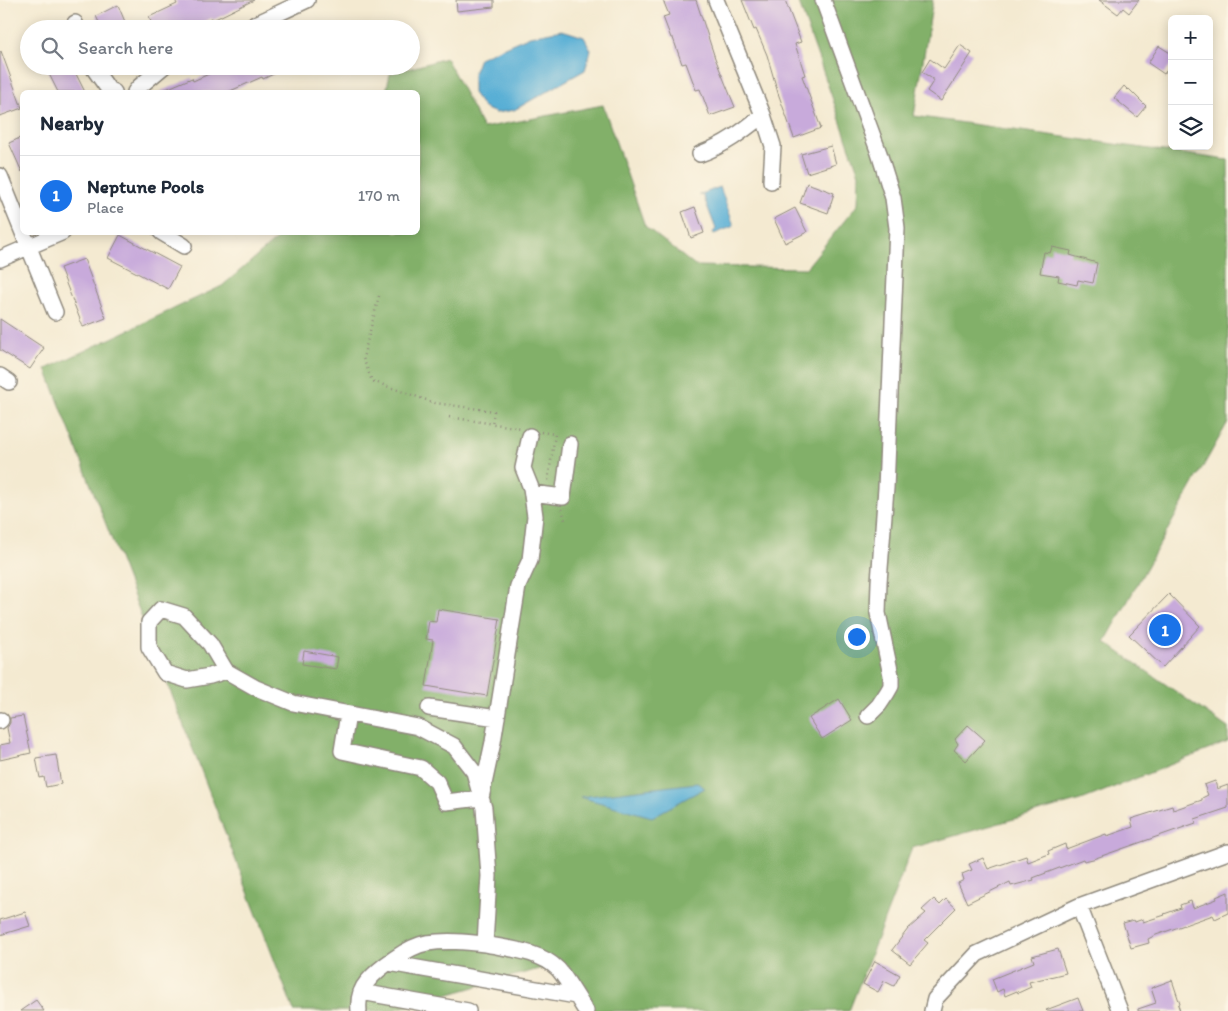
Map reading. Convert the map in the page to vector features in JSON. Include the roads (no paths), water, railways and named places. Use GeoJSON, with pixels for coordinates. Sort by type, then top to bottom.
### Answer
{"type":"FeatureCollection","features":[{"type":"Feature","properties":{"kind":"street"},"geometry":{"type":"LineString","coordinates":[[264,20],[307,0]]}},
{"type":"Feature","properties":{"kind":"street"},"geometry":{"type":"LineString","coordinates":[[716,0],[763,115],[773,146],[771,181]]}},
{"type":"Feature","properties":{"kind":"street"},"geometry":{"type":"LineString","coordinates":[[823,0],[882,162],[893,198],[897,228],[886,488],[878,613],[891,675],[891,686],[879,705],[868,716]]}},
{"type":"Feature","properties":{"kind":"street"},"geometry":{"type":"LineString","coordinates":[[98,75],[109,90]]}},
{"type":"Feature","properties":{"kind":"street"},"geometry":{"type":"LineString","coordinates":[[137,90],[153,75]]}},
{"type":"Feature","properties":{"kind":"street"},"geometry":{"type":"LineString","coordinates":[[700,154],[716,148],[735,137],[763,115]]}},
{"type":"Feature","properties":{"kind":"street"},"geometry":{"type":"LineString","coordinates":[[0,176],[20,227]]}},
{"type":"Feature","properties":{"kind":"street"},"geometry":{"type":"LineString","coordinates":[[23,235],[55,312]]}},
{"type":"Feature","properties":{"kind":"street"},"geometry":{"type":"LineString","coordinates":[[0,259],[56,235]]}},
{"type":"Feature","properties":{"kind":"street"},"geometry":{"type":"LineString","coordinates":[[166,235],[184,246]]}},
{"type":"Feature","properties":{"kind":"street"},"geometry":{"type":"LineString","coordinates":[[481,798],[492,748],[518,586],[530,560],[535,516],[532,493],[523,468],[530,436]]}},
{"type":"Feature","properties":{"kind":"street"},"geometry":{"type":"LineString","coordinates":[[532,493],[563,497],[570,444]]}},
{"type":"Feature","properties":{"kind":"street"},"geometry":{"type":"LineString","coordinates":[[226,671],[187,680],[165,673],[149,647],[149,622],[161,609],[184,616],[210,644],[226,671],[256,688],[293,704],[418,727],[454,746],[474,772],[484,808],[489,876],[485,944]]}},
{"type":"Feature","properties":{"kind":"street"},"geometry":{"type":"LineString","coordinates":[[429,708],[497,718]]}},
{"type":"Feature","properties":{"kind":"street"},"geometry":{"type":"LineString","coordinates":[[348,714],[342,751],[421,768],[437,782],[446,802],[481,798]]}},
{"type":"Feature","properties":{"kind":"street"},"geometry":{"type":"LineString","coordinates":[[458,752],[482,755],[492,748]]}},
{"type":"Feature","properties":{"kind":"street"},"geometry":{"type":"LineString","coordinates":[[932,1011],[935,999],[977,954],[1079,906],[1228,852]]}},
{"type":"Feature","properties":{"kind":"street"},"geometry":{"type":"LineString","coordinates":[[1079,906],[1120,1011]]}},
{"type":"Feature","properties":{"kind":"street"},"geometry":{"type":"LineString","coordinates":[[359,1011],[358,999],[366,983],[393,959],[425,943],[456,941],[517,950],[543,959],[558,969],[586,1011]]}},
{"type":"Feature","properties":{"kind":"street"},"geometry":{"type":"LineString","coordinates":[[388,963],[576,996]]}},
{"type":"Feature","properties":{"kind":"street"},"geometry":{"type":"LineString","coordinates":[[361,992],[468,1011]]}},
{"type":"Feature","properties":{"kind":"water"},"geometry":{"type":"Polygon","coordinates":[[[562,30],[584,37],[591,50],[585,70],[514,110],[496,113],[484,108],[473,93],[473,74],[479,58],[530,36],[562,30]]]}},
{"type":"Feature","properties":{"kind":"water"},"geometry":{"type":"Polygon","coordinates":[[[720,187],[734,226],[714,234],[713,232],[716,229],[703,195],[699,195],[720,187]]]}},
{"type":"Feature","properties":{"kind":"water"},"geometry":{"type":"Polygon","coordinates":[[[697,783],[705,788],[652,817],[580,797],[697,783]]]}},
{"type":"Feature","properties":{"kind":"place","name":"Neptune Pools"},"geometry":{"type":"Point","coordinates":[1165,630]}}]}
